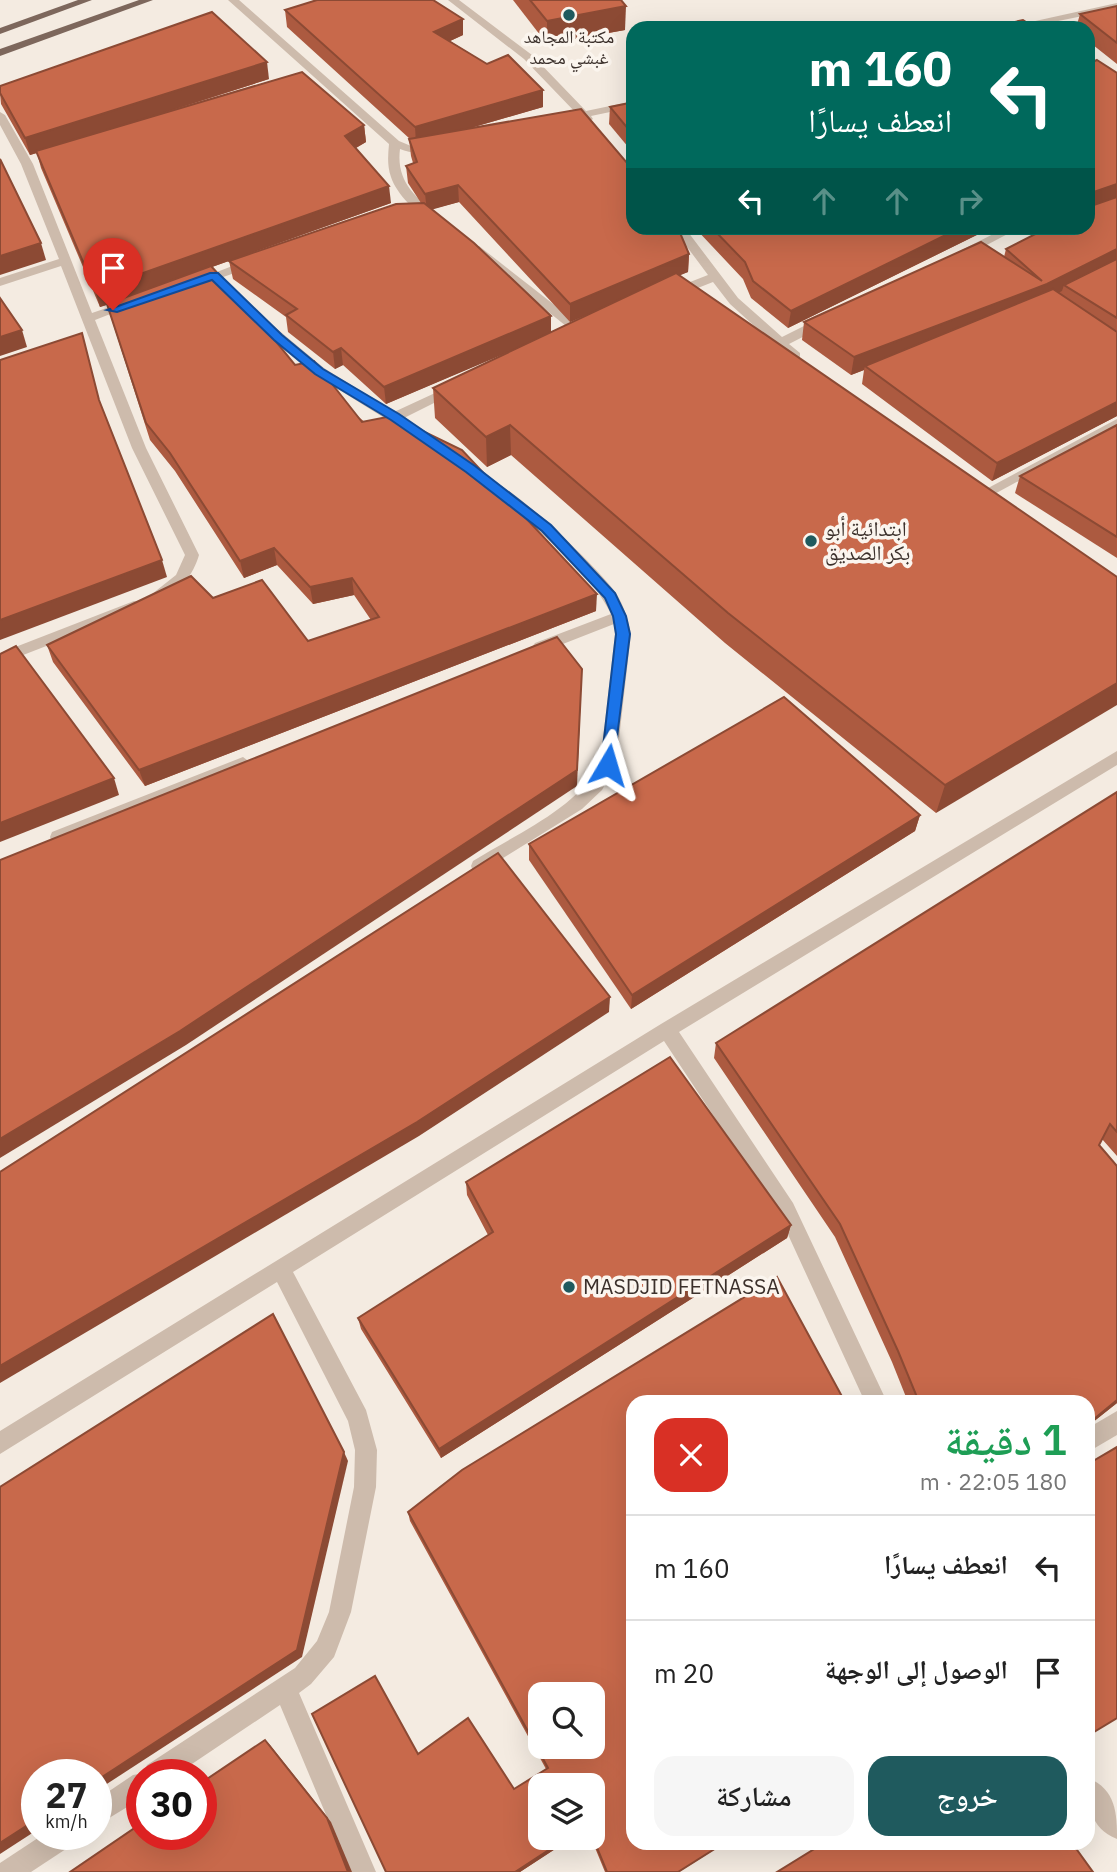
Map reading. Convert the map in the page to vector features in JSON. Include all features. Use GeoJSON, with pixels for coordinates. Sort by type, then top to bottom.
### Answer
{"type":"FeatureCollection","features":[{"type":"Feature","properties":{"kind":"main road"},"geometry":{"type":"LineString","coordinates":[[0,31],[87,0]]}},
{"type":"Feature","properties":{"kind":"main road"},"geometry":{"type":"LineString","coordinates":[[0,53],[148,0]]}},
{"type":"Feature","properties":{"kind":"street"},"geometry":{"type":"LineString","coordinates":[[233,0],[395,143],[409,149],[426,150],[439,147]]}},
{"type":"Feature","properties":{"kind":"street"},"geometry":{"type":"LineString","coordinates":[[453,0],[528,57],[596,128]]}},
{"type":"Feature","properties":{"kind":"street"},"geometry":{"type":"LineString","coordinates":[[1058,21],[1117,6]]}},
{"type":"Feature","properties":{"kind":"street"},"geometry":{"type":"LineString","coordinates":[[1095,64],[1117,78]]}},
{"type":"Feature","properties":{"kind":"street"},"geometry":{"type":"LineString","coordinates":[[1095,72],[1102,68]]}},
{"type":"Feature","properties":{"kind":"street"},"geometry":{"type":"LineString","coordinates":[[303,78],[316,74]]}},
{"type":"Feature","properties":{"kind":"street"},"geometry":{"type":"LineString","coordinates":[[544,123],[626,106]]}},
{"type":"Feature","properties":{"kind":"street"},"geometry":{"type":"LineString","coordinates":[[0,115],[34,162],[66,261],[88,318],[89,338],[192,555],[189,570],[176,585],[147,600],[0,659]]}},
{"type":"Feature","properties":{"kind":"street"},"geometry":{"type":"LineString","coordinates":[[395,143],[391,162],[396,179],[419,206],[442,221]]}},
{"type":"Feature","properties":{"kind":"street"},"geometry":{"type":"LineString","coordinates":[[406,211],[419,206]]}},
{"type":"Feature","properties":{"kind":"street"},"geometry":{"type":"LineString","coordinates":[[685,235],[734,301],[778,344],[809,367]]}},
{"type":"Feature","properties":{"kind":"street"},"geometry":{"type":"LineString","coordinates":[[951,258],[999,235]]}},
{"type":"Feature","properties":{"kind":"street"},"geometry":{"type":"LineString","coordinates":[[474,246],[580,331]]}},
{"type":"Feature","properties":{"kind":"street"},"geometry":{"type":"LineString","coordinates":[[188,284],[223,285],[265,258]]}},
{"type":"Feature","properties":{"kind":"street"},"geometry":{"type":"LineString","coordinates":[[0,282],[66,261]]}},
{"type":"Feature","properties":{"kind":"street"},"geometry":{"type":"LineString","coordinates":[[654,301],[717,276]]}},
{"type":"Feature","properties":{"kind":"street"},"geometry":{"type":"LineString","coordinates":[[223,285],[278,338],[319,371],[427,439]]}},
{"type":"Feature","properties":{"kind":"street"},"geometry":{"type":"LineString","coordinates":[[88,318],[138,301]]}},
{"type":"Feature","properties":{"kind":"street"},"geometry":{"type":"LineString","coordinates":[[778,344],[840,313]]}},
{"type":"Feature","properties":{"kind":"street"},"geometry":{"type":"LineString","coordinates":[[395,417],[469,382]]}},
{"type":"Feature","properties":{"kind":"street"},"geometry":{"type":"LineString","coordinates":[[984,494],[1117,423]]}},
{"type":"Feature","properties":{"kind":"street"},"geometry":{"type":"LineString","coordinates":[[467,874],[576,805],[596,786],[608,765],[623,634],[620,616],[610,596],[546,528],[470,469]]}},
{"type":"Feature","properties":{"kind":"street"},"geometry":{"type":"LineString","coordinates":[[530,650],[620,616]]}},
{"type":"Feature","properties":{"kind":"street"},"geometry":{"type":"LineString","coordinates":[[49,841],[263,755]]}},
{"type":"Feature","properties":{"kind":"street"},"geometry":{"type":"LineString","coordinates":[[0,1443],[667,1030],[1117,757]]}},
{"type":"Feature","properties":{"kind":"street"},"geometry":{"type":"LineString","coordinates":[[667,1030],[786,1209],[873,1395]]}},
{"type":"Feature","properties":{"kind":"street"},"geometry":{"type":"LineString","coordinates":[[179,1759],[303,1676],[326,1649],[340,1612],[365,1488],[366,1451],[358,1419],[281,1269]]}},
{"type":"Feature","properties":{"kind":"street"},"geometry":{"type":"LineString","coordinates":[[1095,1436],[1117,1422]]}},
{"type":"Feature","properties":{"kind":"street"},"geometry":{"type":"LineString","coordinates":[[285,1689],[363,1872]]}},
{"type":"Feature","properties":{"kind":"street"},"geometry":{"type":"LineString","coordinates":[[9,1872],[42,1850]]}},
{"type":"Feature","properties":{"kind":"building"},"geometry":{"type":"Polygon","coordinates":[[[317,0],[433,0],[463,19],[434,32],[487,64],[508,55],[543,90],[415,127],[285,10],[317,0]]]}},
{"type":"Feature","properties":{"kind":"building"},"geometry":{"type":"Polygon","coordinates":[[[530,0],[621,0],[626,6],[547,21],[530,0]]]}},
{"type":"Feature","properties":{"kind":"building"},"geometry":{"type":"Polygon","coordinates":[[[1117,6],[1117,43],[1095,26],[1095,21],[1089,21],[1080,14],[1117,6]]]}},
{"type":"Feature","properties":{"kind":"building"},"geometry":{"type":"Polygon","coordinates":[[[212,12],[267,62],[25,138],[0,93],[0,86],[212,12]]]}},
{"type":"Feature","properties":{"kind":"building"},"geometry":{"type":"Polygon","coordinates":[[[1095,61],[1117,73],[1117,184],[1095,192],[1095,61]]]}},
{"type":"Feature","properties":{"kind":"building"},"geometry":{"type":"Polygon","coordinates":[[[302,72],[364,125],[345,136],[389,186],[95,290],[36,151],[302,72]]]}},
{"type":"Feature","properties":{"kind":"building"},"geometry":{"type":"Polygon","coordinates":[[[626,104],[626,126],[610,107],[626,104]]]}},
{"type":"Feature","properties":{"kind":"building"},"geometry":{"type":"Polygon","coordinates":[[[581,109],[626,162],[626,235],[681,235],[689,254],[570,304],[458,185],[425,194],[406,166],[417,162],[409,139],[581,109]]]}},
{"type":"Feature","properties":{"kind":"building"},"geometry":{"type":"Polygon","coordinates":[[[0,159],[41,243],[0,256],[0,159]]]}},
{"type":"Feature","properties":{"kind":"building"},"geometry":{"type":"Polygon","coordinates":[[[1117,197],[1117,249],[1047,284],[854,357],[804,322],[981,242],[1042,281],[1006,249],[1033,235],[1095,235],[1095,205],[1117,197]]]}},
{"type":"Feature","properties":{"kind":"building"},"geometry":{"type":"Polygon","coordinates":[[[424,203],[474,243],[551,316],[384,387],[341,348],[333,352],[286,315],[297,309],[229,261],[396,204],[424,203]]]}},
{"type":"Feature","properties":{"kind":"building"},"geometry":{"type":"Polygon","coordinates":[[[719,235],[946,235],[791,311],[753,281],[745,262],[719,235]]]}},
{"type":"Feature","properties":{"kind":"building"},"geometry":{"type":"Polygon","coordinates":[[[1117,259],[1117,318],[1064,285],[1117,259]]]}},
{"type":"Feature","properties":{"kind":"building"},"geometry":{"type":"Polygon","coordinates":[[[211,266],[295,365],[314,361],[362,422],[392,416],[462,450],[597,594],[139,770],[47,645],[191,576],[213,598],[262,580],[308,641],[379,617],[352,578],[310,587],[274,548],[240,561],[170,453],[146,423],[107,304],[211,266]]]}},
{"type":"Feature","properties":{"kind":"building","name":"ابتدائية أبو بكر الصديق"},"geometry":{"type":"Polygon","coordinates":[[[676,273],[1117,577],[1117,683],[945,785],[728,613],[510,425],[486,437],[433,388],[676,273]]]}},
{"type":"Feature","properties":{"kind":"building"},"geometry":{"type":"Polygon","coordinates":[[[1053,289],[1117,332],[1117,402],[997,463],[865,366],[1053,289]]]}},
{"type":"Feature","properties":{"kind":"building"},"geometry":{"type":"Polygon","coordinates":[[[0,298],[22,330],[0,337],[0,298]]]}},
{"type":"Feature","properties":{"kind":"building"},"geometry":{"type":"Polygon","coordinates":[[[82,333],[99,400],[162,560],[0,620],[0,360],[82,333]]]}},
{"type":"Feature","properties":{"kind":"building"},"geometry":{"type":"Polygon","coordinates":[[[1117,425],[1117,537],[1020,476],[1117,425]]]}},
{"type":"Feature","properties":{"kind":"building"},"geometry":{"type":"Polygon","coordinates":[[[557,637],[582,669],[577,770],[180,1031],[0,1139],[0,860],[557,637]]]}},
{"type":"Feature","properties":{"kind":"building"},"geometry":{"type":"Polygon","coordinates":[[[16,646],[114,778],[0,823],[0,654],[16,646]]]}},
{"type":"Feature","properties":{"kind":"building"},"geometry":{"type":"Polygon","coordinates":[[[784,697],[920,815],[632,995],[529,844],[784,697]]]}},
{"type":"Feature","properties":{"kind":"building"},"geometry":{"type":"Polygon","coordinates":[[[1117,792],[1117,1132],[1110,1124],[1099,1145],[1117,1166],[1117,1400],[1095,1418],[1095,1395],[916,1395],[840,1224],[716,1043],[1117,792]]]}},
{"type":"Feature","properties":{"kind":"building"},"geometry":{"type":"Polygon","coordinates":[[[498,853],[610,997],[417,1122],[0,1366],[0,1172],[498,853]]]}},
{"type":"Feature","properties":{"kind":"building","name":"MASDJID FETNASSA"},"geometry":{"type":"Polygon","coordinates":[[[670,1057],[791,1225],[439,1449],[358,1318],[493,1232],[466,1182],[670,1057]]]}},
{"type":"Feature","properties":{"kind":"building"},"geometry":{"type":"Polygon","coordinates":[[[777,1277],[841,1395],[626,1395],[626,1850],[713,1850],[678,1872],[607,1872],[598,1850],[605,1850],[605,1773],[540,1773],[548,1768],[543,1759],[605,1759],[605,1682],[528,1682],[528,1731],[408,1512],[462,1470],[777,1277]]]}},
{"type":"Feature","properties":{"kind":"building"},"geometry":{"type":"Polygon","coordinates":[[[273,1314],[344,1452],[297,1650],[112,1771],[112,1759],[21,1759],[21,1829],[0,1843],[0,1487],[273,1314]]]}},
{"type":"Feature","properties":{"kind":"building"},"geometry":{"type":"Polygon","coordinates":[[[1117,1447],[1117,1718],[1095,1731],[1095,1460],[1117,1447]]]}},
{"type":"Feature","properties":{"kind":"building"},"geometry":{"type":"Polygon","coordinates":[[[375,1676],[418,1754],[468,1718],[514,1789],[528,1780],[528,1850],[549,1850],[515,1872],[386,1872],[312,1714],[375,1676]]]}},
{"type":"Feature","properties":{"kind":"building"},"geometry":{"type":"Polygon","coordinates":[[[265,1740],[327,1818],[348,1872],[70,1872],[102,1850],[112,1850],[112,1843],[126,1834],[126,1850],[217,1850],[217,1772],[265,1740]]]}},
{"type":"Feature","properties":{"kind":"building"},"geometry":{"type":"Polygon","coordinates":[[[813,1850],[1077,1850],[1093,1872],[777,1872],[813,1850]]]}},
{"type":"Feature","properties":{"kind":"place","name":"مكتبة المجاهد غبشي محمد"},"geometry":{"type":"Point","coordinates":[569,15]}},
{"type":"Feature","properties":{"kind":"place","name":"ابتدائية أبو بكر الصديق"},"geometry":{"type":"Point","coordinates":[811,541]}},
{"type":"Feature","properties":{"kind":"place","name":"MASDJID FETNASSA"},"geometry":{"type":"Point","coordinates":[569,1287]}},
{"type":"Feature","properties":{"kind":"route"},"geometry":{"type":"LineString","coordinates":[[113,310],[214,276],[278,338],[319,371],[395,417],[470,469],[546,528],[610,596],[620,616],[623,634],[608,765]]}}]}
